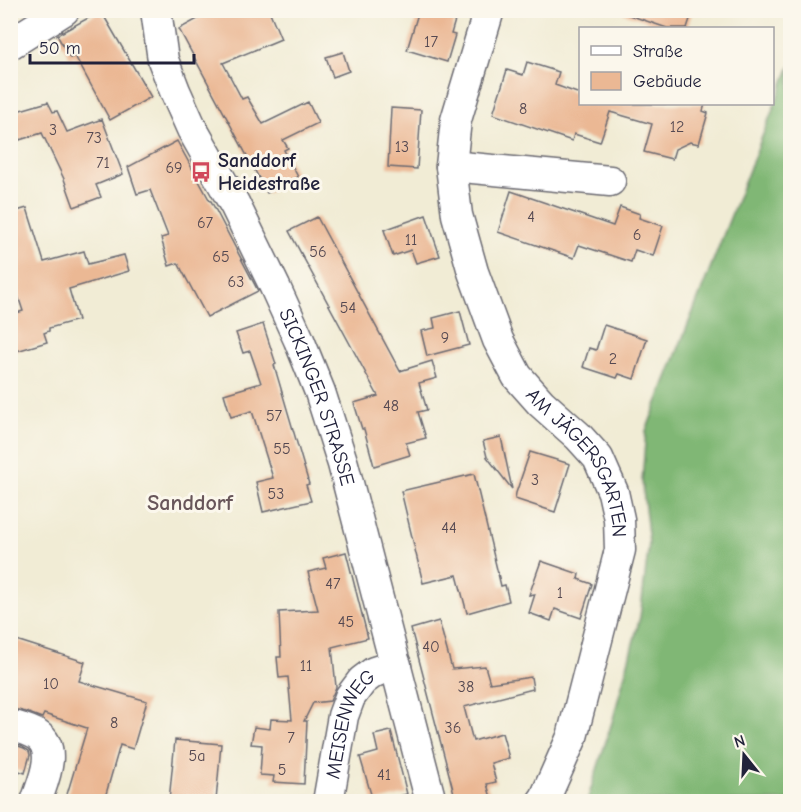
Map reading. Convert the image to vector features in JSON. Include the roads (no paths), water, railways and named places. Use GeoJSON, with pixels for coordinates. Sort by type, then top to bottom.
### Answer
{"type":"FeatureCollection","features":[{"type":"Feature","properties":{"kind":"street"},"geometry":{"type":"LineString","coordinates":[[10,44],[64,10]]}},
{"type":"Feature","properties":{"kind":"street","name":"SICKINGER STRASSE"},"geometry":{"type":"LineString","coordinates":[[156,10],[163,60],[175,92],[192,129],[235,206],[270,276],[320,392],[343,464],[431,801]]}},
{"type":"Feature","properties":{"kind":"street","name":"AM JÄGERSGARTEN"},"geometry":{"type":"LineString","coordinates":[[489,10],[456,120],[451,166],[457,215],[473,272],[498,340],[517,376],[541,403],[578,436],[598,458],[613,492],[619,519],[620,550],[572,737],[542,801]]}},
{"type":"Feature","properties":{"kind":"street"},"geometry":{"type":"LineString","coordinates":[[451,166],[610,181]]}},
{"type":"Feature","properties":{"kind":"street","name":"MEISENWEG"},"geometry":{"type":"LineString","coordinates":[[328,801],[343,716],[350,697],[362,681],[374,672],[396,665]]}},
{"type":"Feature","properties":{"kind":"street"},"geometry":{"type":"LineString","coordinates":[[10,725],[40,736],[47,748],[49,761],[36,801]]}},
{"type":"Feature","properties":{"kind":"place","name":"Sanddorf Heidestraße"},"geometry":{"type":"Point","coordinates":[201,172]}},
{"type":"Feature","properties":{"kind":"district","name":"Sanddorf"},"geometry":{"type":"Point","coordinates":[190,503]}}]}
